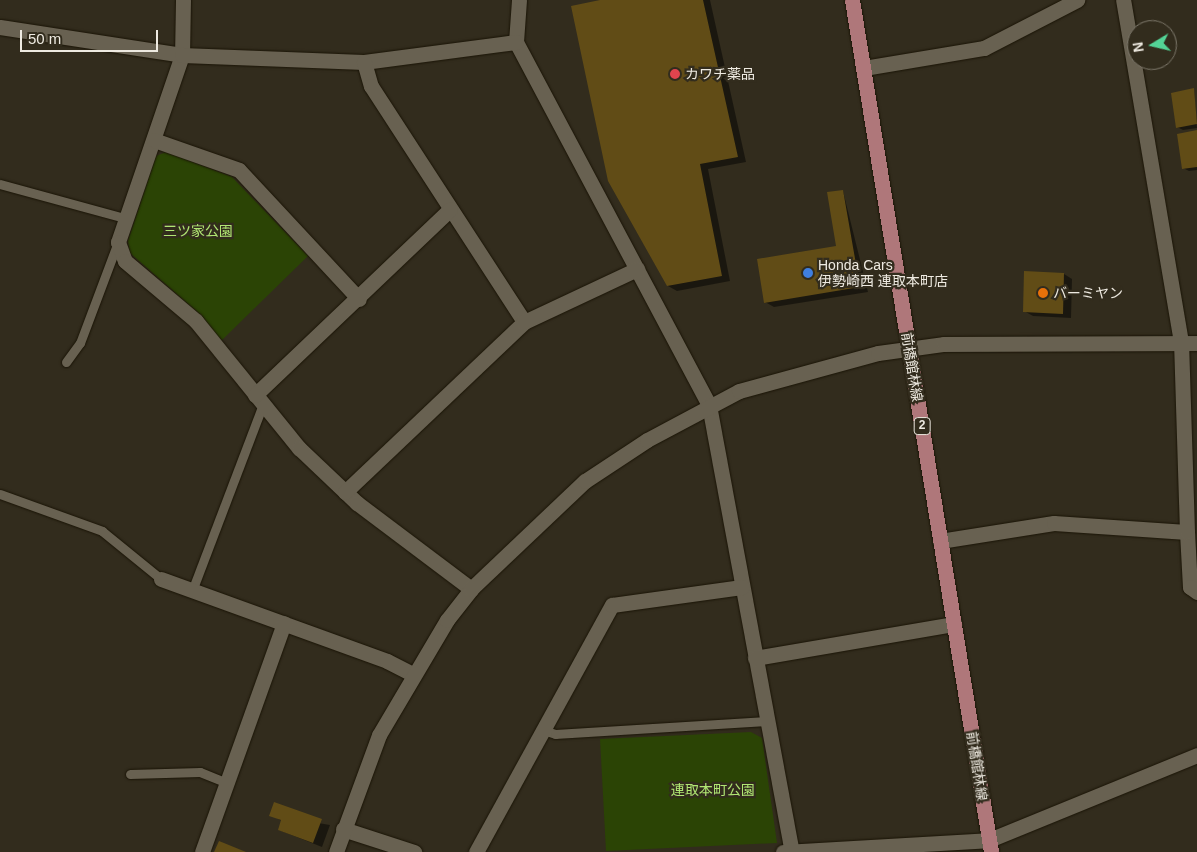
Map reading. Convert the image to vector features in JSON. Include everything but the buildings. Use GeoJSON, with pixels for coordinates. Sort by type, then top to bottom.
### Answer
{"type":"FeatureCollection","features":[{"type":"Feature","properties":{"kind":"main road","name":"前橋館林線"},"geometry":{"type":"LineString","coordinates":[[852,0],[990,846]]}},
{"type":"Feature","properties":{"kind":"street"},"geometry":{"type":"LineString","coordinates":[[183,0],[182,55],[128,219],[118,242],[125,261],[196,321],[299,448],[346,492],[471,589]]}},
{"type":"Feature","properties":{"kind":"street"},"geometry":{"type":"LineString","coordinates":[[519,0],[516,42],[709,405],[792,852]]}},
{"type":"Feature","properties":{"kind":"street"},"geometry":{"type":"LineString","coordinates":[[864,68],[984,48],[1077,0]]}},
{"type":"Feature","properties":{"kind":"street"},"geometry":{"type":"LineString","coordinates":[[1123,0],[1181,342],[1190,587],[1197,592]]}},
{"type":"Feature","properties":{"kind":"street"},"geometry":{"type":"LineString","coordinates":[[0,27],[182,55],[364,62],[516,42]]}},
{"type":"Feature","properties":{"kind":"street"},"geometry":{"type":"LineString","coordinates":[[364,62],[372,86],[524,322]]}},
{"type":"Feature","properties":{"kind":"street"},"geometry":{"type":"LineString","coordinates":[[154,140],[239,170],[359,299]]}},
{"type":"Feature","properties":{"kind":"street"},"geometry":{"type":"LineString","coordinates":[[259,399],[450,209]]}},
{"type":"Feature","properties":{"kind":"street"},"geometry":{"type":"LineString","coordinates":[[346,492],[524,322],[637,269]]}},
{"type":"Feature","properties":{"kind":"street"},"geometry":{"type":"LineString","coordinates":[[336,852],[369,757],[412,674],[471,589],[585,481],[709,405],[784,376],[909,348],[997,342],[1197,342]]}},
{"type":"Feature","properties":{"kind":"street"},"geometry":{"type":"LineString","coordinates":[[940,540],[1054,523],[1187,532]]}},
{"type":"Feature","properties":{"kind":"street"},"geometry":{"type":"LineString","coordinates":[[161,579],[284,623],[412,674]]}},
{"type":"Feature","properties":{"kind":"street"},"geometry":{"type":"LineString","coordinates":[[476,852],[612,605],[742,587]]}},
{"type":"Feature","properties":{"kind":"street"},"geometry":{"type":"LineString","coordinates":[[202,852],[284,623]]}},
{"type":"Feature","properties":{"kind":"street"},"geometry":{"type":"LineString","coordinates":[[755,658],[954,624]]}},
{"type":"Feature","properties":{"kind":"street"},"geometry":{"type":"LineString","coordinates":[[783,852],[990,846],[1197,755]]}},
{"type":"Feature","properties":{"kind":"street"},"geometry":{"type":"LineString","coordinates":[[343,829],[414,852]]}},
{"type":"Feature","properties":{"kind":"lane"},"geometry":{"type":"LineString","coordinates":[[0,184],[128,219]]}},
{"type":"Feature","properties":{"kind":"lane"},"geometry":{"type":"LineString","coordinates":[[66,362],[80,343],[118,242]]}},
{"type":"Feature","properties":{"kind":"lane"},"geometry":{"type":"LineString","coordinates":[[192,591],[259,399]]}},
{"type":"Feature","properties":{"kind":"lane"},"geometry":{"type":"LineString","coordinates":[[0,494],[102,531],[161,579]]}},
{"type":"Feature","properties":{"kind":"lane"},"geometry":{"type":"LineString","coordinates":[[543,730],[555,734],[767,721]]}},
{"type":"Feature","properties":{"kind":"lane"},"geometry":{"type":"LineString","coordinates":[[130,774],[200,772],[227,783]]}},
{"type":"Feature","properties":{"kind":"green space","name":"三ツ家公園"},"geometry":{"type":"Polygon","coordinates":[[[166,152],[232,177],[308,256],[221,341],[202,316],[130,253],[128,241],[156,156],[166,152]]]}},
{"type":"Feature","properties":{"kind":"green space","name":"連取本町公園"},"geometry":{"type":"Polygon","coordinates":[[[751,732],[762,738],[777,843],[606,851],[600,739],[751,732]]]}},
{"type":"Feature","properties":{"kind":"place","name":"カワチ薬品"},"geometry":{"type":"Point","coordinates":[675,74]}},
{"type":"Feature","properties":{"kind":"place","name":"Honda Cars 伊勢崎西 連取本町店"},"geometry":{"type":"Point","coordinates":[808,273]}},
{"type":"Feature","properties":{"kind":"place","name":"バーミヤン"},"geometry":{"type":"Point","coordinates":[1043,293]}}]}
